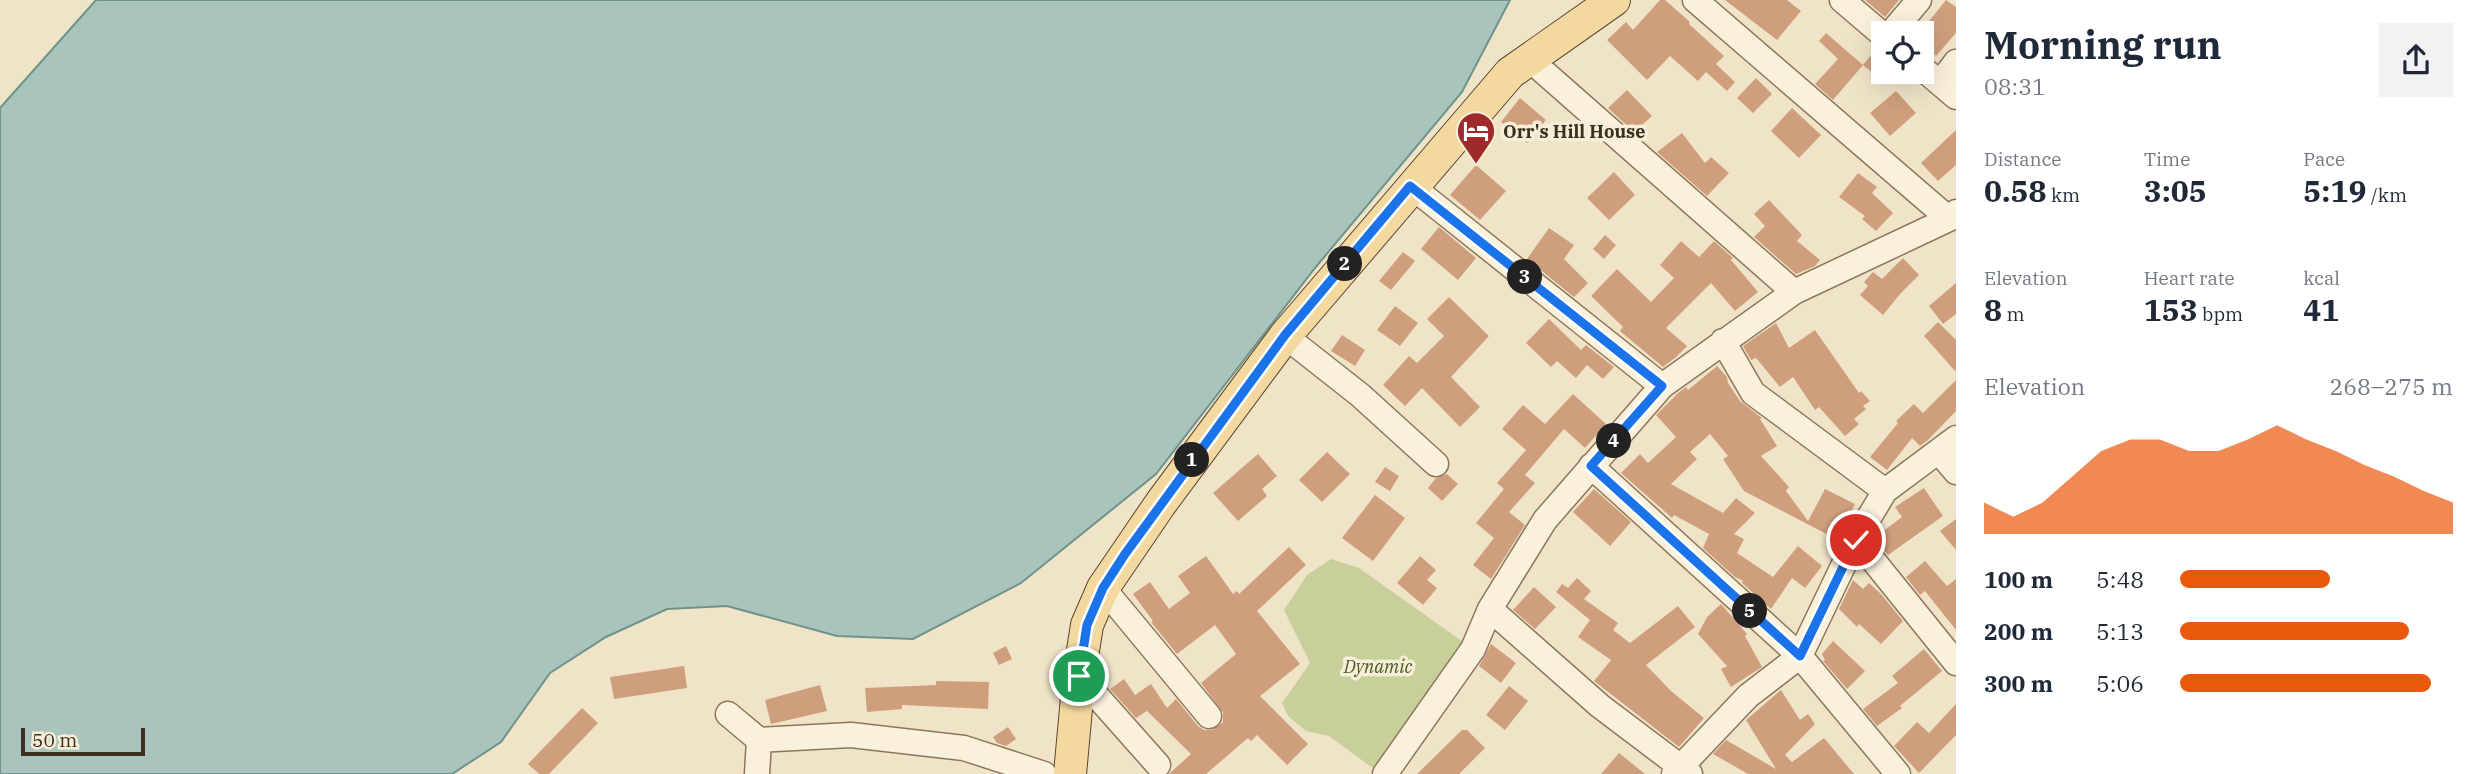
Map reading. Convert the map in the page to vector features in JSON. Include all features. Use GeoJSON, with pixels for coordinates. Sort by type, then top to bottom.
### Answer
{"type":"FeatureCollection","features":[{"type":"Feature","properties":{"kind":"main road"},"geometry":{"type":"LineString","coordinates":[[1070,774],[1079,676],[1087,625],[1103,588],[1161,503],[1285,335],[1410,186],[1510,73],[1614,0]]}},
{"type":"Feature","properties":{"kind":"street"},"geometry":{"type":"LineString","coordinates":[[1385,774],[1473,649],[1490,609],[1545,520],[1662,386],[1794,292],[1952,215],[1695,0]]}},
{"type":"Feature","properties":{"kind":"street"},"geometry":{"type":"LineString","coordinates":[[1842,0],[1871,25]]}},
{"type":"Feature","properties":{"kind":"street"},"geometry":{"type":"LineString","coordinates":[[1901,21],[1919,0]]}},
{"type":"Feature","properties":{"kind":"street"},"geometry":{"type":"LineString","coordinates":[[1529,59],[1794,292]]}},
{"type":"Feature","properties":{"kind":"street"},"geometry":{"type":"LineString","coordinates":[[1939,82],[1956,62]]}},
{"type":"Feature","properties":{"kind":"street"},"geometry":{"type":"LineString","coordinates":[[1410,186],[1662,386]]}},
{"type":"Feature","properties":{"kind":"street"},"geometry":{"type":"LineString","coordinates":[[1285,335],[1360,395],[1436,464]]}},
{"type":"Feature","properties":{"kind":"street"},"geometry":{"type":"LineString","coordinates":[[1723,341],[1753,393],[1885,491]]}},
{"type":"Feature","properties":{"kind":"street"},"geometry":{"type":"LineString","coordinates":[[1490,609],[1600,706],[1682,772],[1748,696],[1800,656],[1856,540],[1885,491],[1947,445],[1956,472]]}},
{"type":"Feature","properties":{"kind":"street"},"geometry":{"type":"LineString","coordinates":[[1591,466],[1800,656],[1898,774]]}},
{"type":"Feature","properties":{"kind":"street"},"geometry":{"type":"LineString","coordinates":[[1856,540],[1956,663]]}},
{"type":"Feature","properties":{"kind":"street"},"geometry":{"type":"LineString","coordinates":[[1103,588],[1209,716]]}},
{"type":"Feature","properties":{"kind":"street"},"geometry":{"type":"LineString","coordinates":[[1079,676],[1157,765]]}},
{"type":"Feature","properties":{"kind":"street"},"geometry":{"type":"LineString","coordinates":[[728,714],[759,740],[851,735],[952,746],[1044,774]]}},
{"type":"Feature","properties":{"kind":"street"},"geometry":{"type":"LineString","coordinates":[[758,774],[759,740]]}},
{"type":"Feature","properties":{"kind":"green space","name":"Dynamic"},"geometry":{"type":"Polygon","coordinates":[[[1331,559],[1359,568],[1473,649],[1381,774],[1329,736],[1306,731],[1288,716],[1282,703],[1310,663],[1284,610],[1307,575],[1331,559]]]}},
{"type":"Feature","properties":{"kind":"water"},"geometry":{"type":"Polygon","coordinates":[[[96,0],[1510,0],[1462,92],[1315,268],[1156,474],[1021,583],[913,639],[837,636],[727,606],[667,609],[606,637],[550,673],[501,742],[452,774],[0,774],[0,108],[96,0]]]}},
{"type":"Feature","properties":{"kind":"building"},"geometry":{"type":"Polygon","coordinates":[[[1660,0],[1665,0],[1724,56],[1716,64],[1735,82],[1727,91],[1706,72],[1698,81],[1670,56],[1647,80],[1607,40],[1626,22],[1633,30],[1660,0]]]}},
{"type":"Feature","properties":{"kind":"building"},"geometry":{"type":"Polygon","coordinates":[[[1725,0],[1787,0],[1801,11],[1777,40],[1725,0]]]}},
{"type":"Feature","properties":{"kind":"building"},"geometry":{"type":"Polygon","coordinates":[[[1865,0],[1899,0],[1885,17],[1865,0]]]}},
{"type":"Feature","properties":{"kind":"building"},"geometry":{"type":"Polygon","coordinates":[[[1946,0],[1956,7],[1956,33],[1936,56],[1934,21],[1929,21],[1946,0]]]}},
{"type":"Feature","properties":{"kind":"building"},"geometry":{"type":"Polygon","coordinates":[[[1826,33],[1863,65],[1833,100],[1815,84],[1838,59],[1819,41],[1826,33]]]}},
{"type":"Feature","properties":{"kind":"building"},"geometry":{"type":"Polygon","coordinates":[[[1871,55],[1871,71],[1863,65],[1871,55]]]}},
{"type":"Feature","properties":{"kind":"building"},"geometry":{"type":"Polygon","coordinates":[[[1756,78],[1772,94],[1753,113],[1737,98],[1756,78]]]}},
{"type":"Feature","properties":{"kind":"building"},"geometry":{"type":"Polygon","coordinates":[[[1627,90],[1652,116],[1634,132],[1608,108],[1627,90]]]}},
{"type":"Feature","properties":{"kind":"building"},"geometry":{"type":"Polygon","coordinates":[[[1896,91],[1916,113],[1890,136],[1870,113],[1896,91]]]}},
{"type":"Feature","properties":{"kind":"building"},"geometry":{"type":"Polygon","coordinates":[[[1520,98],[1546,120],[1527,143],[1501,122],[1520,98]]]}},
{"type":"Feature","properties":{"kind":"building"},"geometry":{"type":"Polygon","coordinates":[[[1792,108],[1821,135],[1799,158],[1771,131],[1792,108]]]}},
{"type":"Feature","properties":{"kind":"building"},"geometry":{"type":"Polygon","coordinates":[[[1956,130],[1956,165],[1938,181],[1921,163],[1956,130]]]}},
{"type":"Feature","properties":{"kind":"building"},"geometry":{"type":"Polygon","coordinates":[[[1682,133],[1705,163],[1711,157],[1729,173],[1707,196],[1657,152],[1682,133]]]}},
{"type":"Feature","properties":{"kind":"building"},"geometry":{"type":"Polygon","coordinates":[[[1476,165],[1506,191],[1480,220],[1450,195],[1476,165]]]}},
{"type":"Feature","properties":{"kind":"building"},"geometry":{"type":"Polygon","coordinates":[[[1614,172],[1635,195],[1609,220],[1587,198],[1614,172]]]}},
{"type":"Feature","properties":{"kind":"building"},"geometry":{"type":"Polygon","coordinates":[[[1858,173],[1877,187],[1872,193],[1893,213],[1876,231],[1862,219],[1865,216],[1839,197],[1858,173]]]}},
{"type":"Feature","properties":{"kind":"building"},"geometry":{"type":"Polygon","coordinates":[[[1769,200],[1802,235],[1797,241],[1820,260],[1815,266],[1796,274],[1754,237],[1765,226],[1754,214],[1769,200]]]}},
{"type":"Feature","properties":{"kind":"building"},"geometry":{"type":"Polygon","coordinates":[[[1439,227],[1476,258],[1458,280],[1421,249],[1439,227]]]}},
{"type":"Feature","properties":{"kind":"building"},"geometry":{"type":"Polygon","coordinates":[[[1549,228],[1574,245],[1564,259],[1588,283],[1574,297],[1527,259],[1549,228]]]}},
{"type":"Feature","properties":{"kind":"building"},"geometry":{"type":"Polygon","coordinates":[[[1605,235],[1616,245],[1604,259],[1593,249],[1605,235]]]}},
{"type":"Feature","properties":{"kind":"building"},"geometry":{"type":"Polygon","coordinates":[[[1681,241],[1699,257],[1714,241],[1733,258],[1731,260],[1758,292],[1735,311],[1711,283],[1666,328],[1687,346],[1663,367],[1620,331],[1623,327],[1591,296],[1617,269],[1651,302],[1674,278],[1660,265],[1681,241]]]}},
{"type":"Feature","properties":{"kind":"building"},"geometry":{"type":"Polygon","coordinates":[[[1403,252],[1415,261],[1391,290],[1379,281],[1403,252]]]}},
{"type":"Feature","properties":{"kind":"building"},"geometry":{"type":"Polygon","coordinates":[[[1903,258],[1919,275],[1883,315],[1860,295],[1868,286],[1864,282],[1873,272],[1882,279],[1903,258]]]}},
{"type":"Feature","properties":{"kind":"building"},"geometry":{"type":"Polygon","coordinates":[[[1956,283],[1956,314],[1943,324],[1929,306],[1956,283]]]}},
{"type":"Feature","properties":{"kind":"building"},"geometry":{"type":"Polygon","coordinates":[[[1449,297],[1489,336],[1451,377],[1480,407],[1460,427],[1422,388],[1405,406],[1383,385],[1409,356],[1417,363],[1444,336],[1427,319],[1449,297]]]}},
{"type":"Feature","properties":{"kind":"building"},"geometry":{"type":"Polygon","coordinates":[[[1395,306],[1418,323],[1400,346],[1377,330],[1395,306]]]}},
{"type":"Feature","properties":{"kind":"building"},"geometry":{"type":"Polygon","coordinates":[[[1549,319],[1581,350],[1586,345],[1614,367],[1603,379],[1587,365],[1576,378],[1557,361],[1551,367],[1526,343],[1549,319]]]}},
{"type":"Feature","properties":{"kind":"building"},"geometry":{"type":"Polygon","coordinates":[[[1938,322],[1956,340],[1956,372],[1924,336],[1938,322]]]}},
{"type":"Feature","properties":{"kind":"building"},"geometry":{"type":"Polygon","coordinates":[[[1776,323],[1789,348],[1815,330],[1859,393],[1861,391],[1870,401],[1863,406],[1866,409],[1854,419],[1859,424],[1845,436],[1819,407],[1815,410],[1793,377],[1780,387],[1756,358],[1751,360],[1743,346],[1776,323]]]}},
{"type":"Feature","properties":{"kind":"building"},"geometry":{"type":"Polygon","coordinates":[[[1342,335],[1365,350],[1355,366],[1331,351],[1342,335]]]}},
{"type":"Feature","properties":{"kind":"building"},"geometry":{"type":"Polygon","coordinates":[[[1717,366],[1727,377],[1740,401],[1762,418],[1760,419],[1777,446],[1761,456],[1789,487],[1786,491],[1808,521],[1825,489],[1855,504],[1836,539],[1744,491],[1723,459],[1728,456],[1710,434],[1690,452],[1697,459],[1671,484],[1723,513],[1736,498],[1755,513],[1734,534],[1744,539],[1737,553],[1773,577],[1798,546],[1822,566],[1805,588],[1792,578],[1771,609],[1742,583],[1743,581],[1703,548],[1709,534],[1674,515],[1672,518],[1621,473],[1640,454],[1648,463],[1676,437],[1656,415],[1678,393],[1686,387],[1688,390],[1717,366]]]}},
{"type":"Feature","properties":{"kind":"building"},"geometry":{"type":"Polygon","coordinates":[[[1956,380],[1956,411],[1928,440],[1920,446],[1912,438],[1887,470],[1870,457],[1898,423],[1896,421],[1914,404],[1923,413],[1956,380]]]}},
{"type":"Feature","properties":{"kind":"building"},"geometry":{"type":"Polygon","coordinates":[[[1573,394],[1606,424],[1585,448],[1564,429],[1525,475],[1535,483],[1509,512],[1525,525],[1491,579],[1473,565],[1494,538],[1476,523],[1504,489],[1497,483],[1526,450],[1502,429],[1523,405],[1545,424],[1573,394]]]}},
{"type":"Feature","properties":{"kind":"building"},"geometry":{"type":"Polygon","coordinates":[[[1327,452],[1350,474],[1322,502],[1299,480],[1327,452]]]}},
{"type":"Feature","properties":{"kind":"building"},"geometry":{"type":"Polygon","coordinates":[[[1258,454],[1277,476],[1262,489],[1267,496],[1238,521],[1213,493],[1258,454]]]}},
{"type":"Feature","properties":{"kind":"building"},"geometry":{"type":"Polygon","coordinates":[[[1385,467],[1399,476],[1390,491],[1375,482],[1385,467]]]}},
{"type":"Feature","properties":{"kind":"building"},"geometry":{"type":"Polygon","coordinates":[[[1447,474],[1458,484],[1442,501],[1428,488],[1436,478],[1447,474]]]}},
{"type":"Feature","properties":{"kind":"building"},"geometry":{"type":"Polygon","coordinates":[[[1924,488],[1943,516],[1888,555],[1874,538],[1902,517],[1895,507],[1924,488]]]}},
{"type":"Feature","properties":{"kind":"building"},"geometry":{"type":"Polygon","coordinates":[[[1594,489],[1631,522],[1610,546],[1573,512],[1594,489]]]}},
{"type":"Feature","properties":{"kind":"building"},"geometry":{"type":"Polygon","coordinates":[[[1375,495],[1405,518],[1373,561],[1342,538],[1375,495]]]}},
{"type":"Feature","properties":{"kind":"building"},"geometry":{"type":"Polygon","coordinates":[[[1956,519],[1956,550],[1940,531],[1956,519]]]}},
{"type":"Feature","properties":{"kind":"building"},"geometry":{"type":"Polygon","coordinates":[[[1289,547],[1306,565],[1257,611],[1300,664],[1260,696],[1308,744],[1287,765],[1257,735],[1251,741],[1248,738],[1206,774],[1169,774],[1191,754],[1147,711],[1136,718],[1110,689],[1124,679],[1135,695],[1151,684],[1167,708],[1176,699],[1198,726],[1204,730],[1212,730],[1223,722],[1223,713],[1201,683],[1236,654],[1215,625],[1177,654],[1133,594],[1150,582],[1169,609],[1190,593],[1178,576],[1206,556],[1233,594],[1237,591],[1239,594],[1289,547]]]}},
{"type":"Feature","properties":{"kind":"building"},"geometry":{"type":"Polygon","coordinates":[[[1420,556],[1436,570],[1427,580],[1437,588],[1423,605],[1397,583],[1420,556]]]}},
{"type":"Feature","properties":{"kind":"building"},"geometry":{"type":"Polygon","coordinates":[[[1925,561],[1947,586],[1956,579],[1956,630],[1925,591],[1920,595],[1906,577],[1925,561]]]}},
{"type":"Feature","properties":{"kind":"building"},"geometry":{"type":"Polygon","coordinates":[[[1577,578],[1591,591],[1584,599],[1618,623],[1613,630],[1630,643],[1678,606],[1695,627],[1646,665],[1671,691],[1704,718],[1679,747],[1594,681],[1611,660],[1578,637],[1590,620],[1556,592],[1562,584],[1568,588],[1577,578]]]}},
{"type":"Feature","properties":{"kind":"building"},"geometry":{"type":"Polygon","coordinates":[[[1853,580],[1863,589],[1869,583],[1903,621],[1881,644],[1859,624],[1857,627],[1839,609],[1853,580]]]}},
{"type":"Feature","properties":{"kind":"building"},"geometry":{"type":"Polygon","coordinates":[[[1534,587],[1556,607],[1535,629],[1513,610],[1534,587]]]}},
{"type":"Feature","properties":{"kind":"building"},"geometry":{"type":"Polygon","coordinates":[[[1721,604],[1747,634],[1745,636],[1762,667],[1731,687],[1721,669],[1727,666],[1698,634],[1707,617],[1721,604]]]}},
{"type":"Feature","properties":{"kind":"building"},"geometry":{"type":"Polygon","coordinates":[[[1833,641],[1865,671],[1847,689],[1823,661],[1825,660],[1822,654],[1833,641]]]}},
{"type":"Feature","properties":{"kind":"building"},"geometry":{"type":"Polygon","coordinates":[[[1491,644],[1516,663],[1501,683],[1479,666],[1491,644]]]}},
{"type":"Feature","properties":{"kind":"building"},"geometry":{"type":"Polygon","coordinates":[[[1006,646],[1012,659],[999,665],[993,653],[1006,646]]]}},
{"type":"Feature","properties":{"kind":"building"},"geometry":{"type":"Polygon","coordinates":[[[1924,649],[1942,671],[1900,706],[1902,708],[1877,726],[1863,709],[1898,683],[1892,676],[1924,649]]]}},
{"type":"Feature","properties":{"kind":"building"},"geometry":{"type":"Polygon","coordinates":[[[684,666],[687,688],[614,699],[610,677],[684,666]]]}},
{"type":"Feature","properties":{"kind":"building"},"geometry":{"type":"Polygon","coordinates":[[[936,681],[989,682],[988,709],[902,705],[902,709],[867,712],[865,688],[936,685],[936,681]]]}},
{"type":"Feature","properties":{"kind":"building"},"geometry":{"type":"Polygon","coordinates":[[[820,685],[827,711],[771,724],[765,700],[820,685]]]}},
{"type":"Feature","properties":{"kind":"building"},"geometry":{"type":"Polygon","coordinates":[[[1509,686],[1528,701],[1505,730],[1486,715],[1509,686]]]}},
{"type":"Feature","properties":{"kind":"building"},"geometry":{"type":"Polygon","coordinates":[[[1781,690],[1800,720],[1808,714],[1815,724],[1785,755],[1792,762],[1824,738],[1854,774],[1748,774],[1713,754],[1726,740],[1776,769],[1746,720],[1781,690]]]}},
{"type":"Feature","properties":{"kind":"building"},"geometry":{"type":"Polygon","coordinates":[[[1956,704],[1956,735],[1919,773],[1894,746],[1917,722],[1929,733],[1956,704]]]}},
{"type":"Feature","properties":{"kind":"building"},"geometry":{"type":"Polygon","coordinates":[[[582,708],[598,723],[549,774],[539,774],[528,764],[582,708]]]}},
{"type":"Feature","properties":{"kind":"building"},"geometry":{"type":"Polygon","coordinates":[[[1008,727],[1016,739],[1006,746],[997,743],[993,737],[1008,727]]]}},
{"type":"Feature","properties":{"kind":"building"},"geometry":{"type":"Polygon","coordinates":[[[1462,730],[1467,730],[1485,748],[1459,774],[1417,774],[1462,730]]]}},
{"type":"Feature","properties":{"kind":"building"},"geometry":{"type":"Polygon","coordinates":[[[1619,753],[1645,774],[1601,774],[1619,753]]]}},
{"type":"Feature","properties":{"kind":"place","name":"Orr's Hill House"},"geometry":{"type":"Point","coordinates":[1476,165]}},
{"type":"Feature","properties":{"kind":"route"},"geometry":{"type":"LineString","coordinates":[[1079,676],[1087,625],[1103,588],[1125,554],[1285,335],[1410,186],[1662,386],[1591,466],[1800,656],[1856,540]]}}]}
